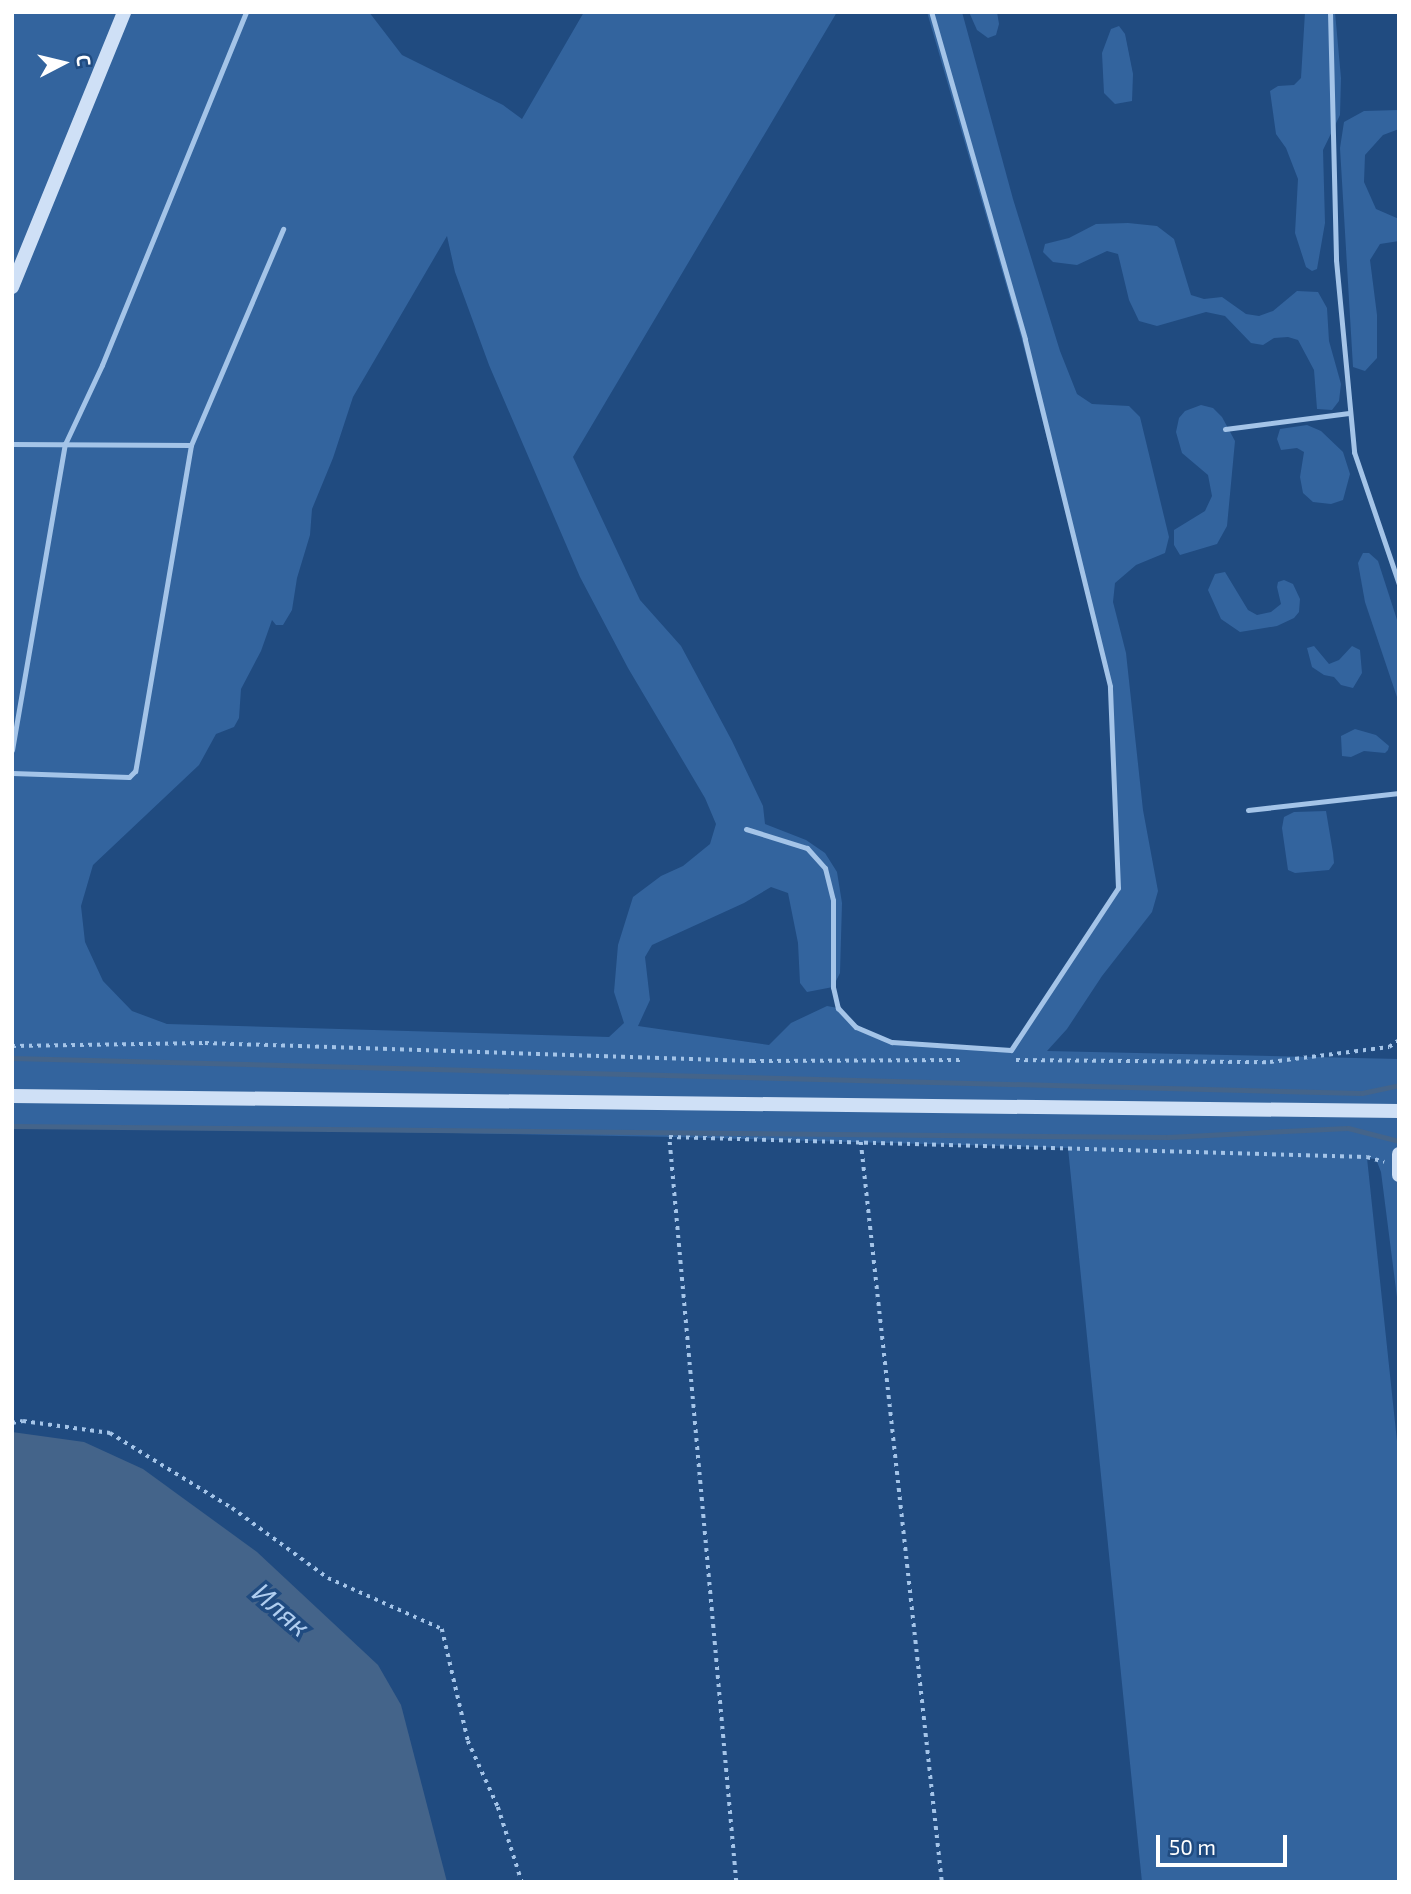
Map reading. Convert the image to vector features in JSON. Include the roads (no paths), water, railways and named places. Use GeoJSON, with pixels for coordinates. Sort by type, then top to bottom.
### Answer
{"type":"FeatureCollection","features":[{"type":"Feature","properties":{"kind":"street"},"geometry":{"type":"LineString","coordinates":[[12,287],[124,12]]}},
{"type":"Feature","properties":{"kind":"street"},"geometry":{"type":"LineString","coordinates":[[12,1096],[1399,1111]]}},
{"type":"Feature","properties":{"kind":"street"},"geometry":{"type":"LineString","coordinates":[[1399,1154],[1399,1174]]}},
{"type":"Feature","properties":{"kind":"lane"},"geometry":{"type":"LineString","coordinates":[[12,750],[65,444],[102,365],[247,12]]}},
{"type":"Feature","properties":{"kind":"lane"},"geometry":{"type":"LineString","coordinates":[[746,828],[807,848],[825,868],[833,900],[833,987],[838,1008],[856,1027],[891,1042],[1011,1050],[1118,888],[1110,686],[1025,339],[931,12]]}},
{"type":"Feature","properties":{"kind":"lane"},"geometry":{"type":"LineString","coordinates":[[1330,12],[1336,260],[1349,413],[1354,452],[1399,584]]}},
{"type":"Feature","properties":{"kind":"lane"},"geometry":{"type":"LineString","coordinates":[[12,773],[129,778],[135,771],[191,445],[283,229]]}},
{"type":"Feature","properties":{"kind":"lane"},"geometry":{"type":"LineString","coordinates":[[1225,429],[1349,413]]}},
{"type":"Feature","properties":{"kind":"lane"},"geometry":{"type":"LineString","coordinates":[[12,444],[191,445]]}},
{"type":"Feature","properties":{"kind":"lane"},"geometry":{"type":"LineString","coordinates":[[1248,810],[1399,793]]}},
{"type":"Feature","properties":{"kind":"water","name":"Иляк"},"geometry":{"type":"Polygon","coordinates":[[[12,1432],[84,1442],[143,1469],[257,1552],[378,1665],[401,1705],[447,1882],[12,1882],[12,1432]]]}},
{"type":"Feature","properties":{"kind":"waterway"},"geometry":{"type":"LineString","coordinates":[[12,1058],[1362,1093],[1399,1085]]}},
{"type":"Feature","properties":{"kind":"waterway"},"geometry":{"type":"LineString","coordinates":[[12,1126],[1168,1137],[1348,1128],[1399,1141]]}}]}
